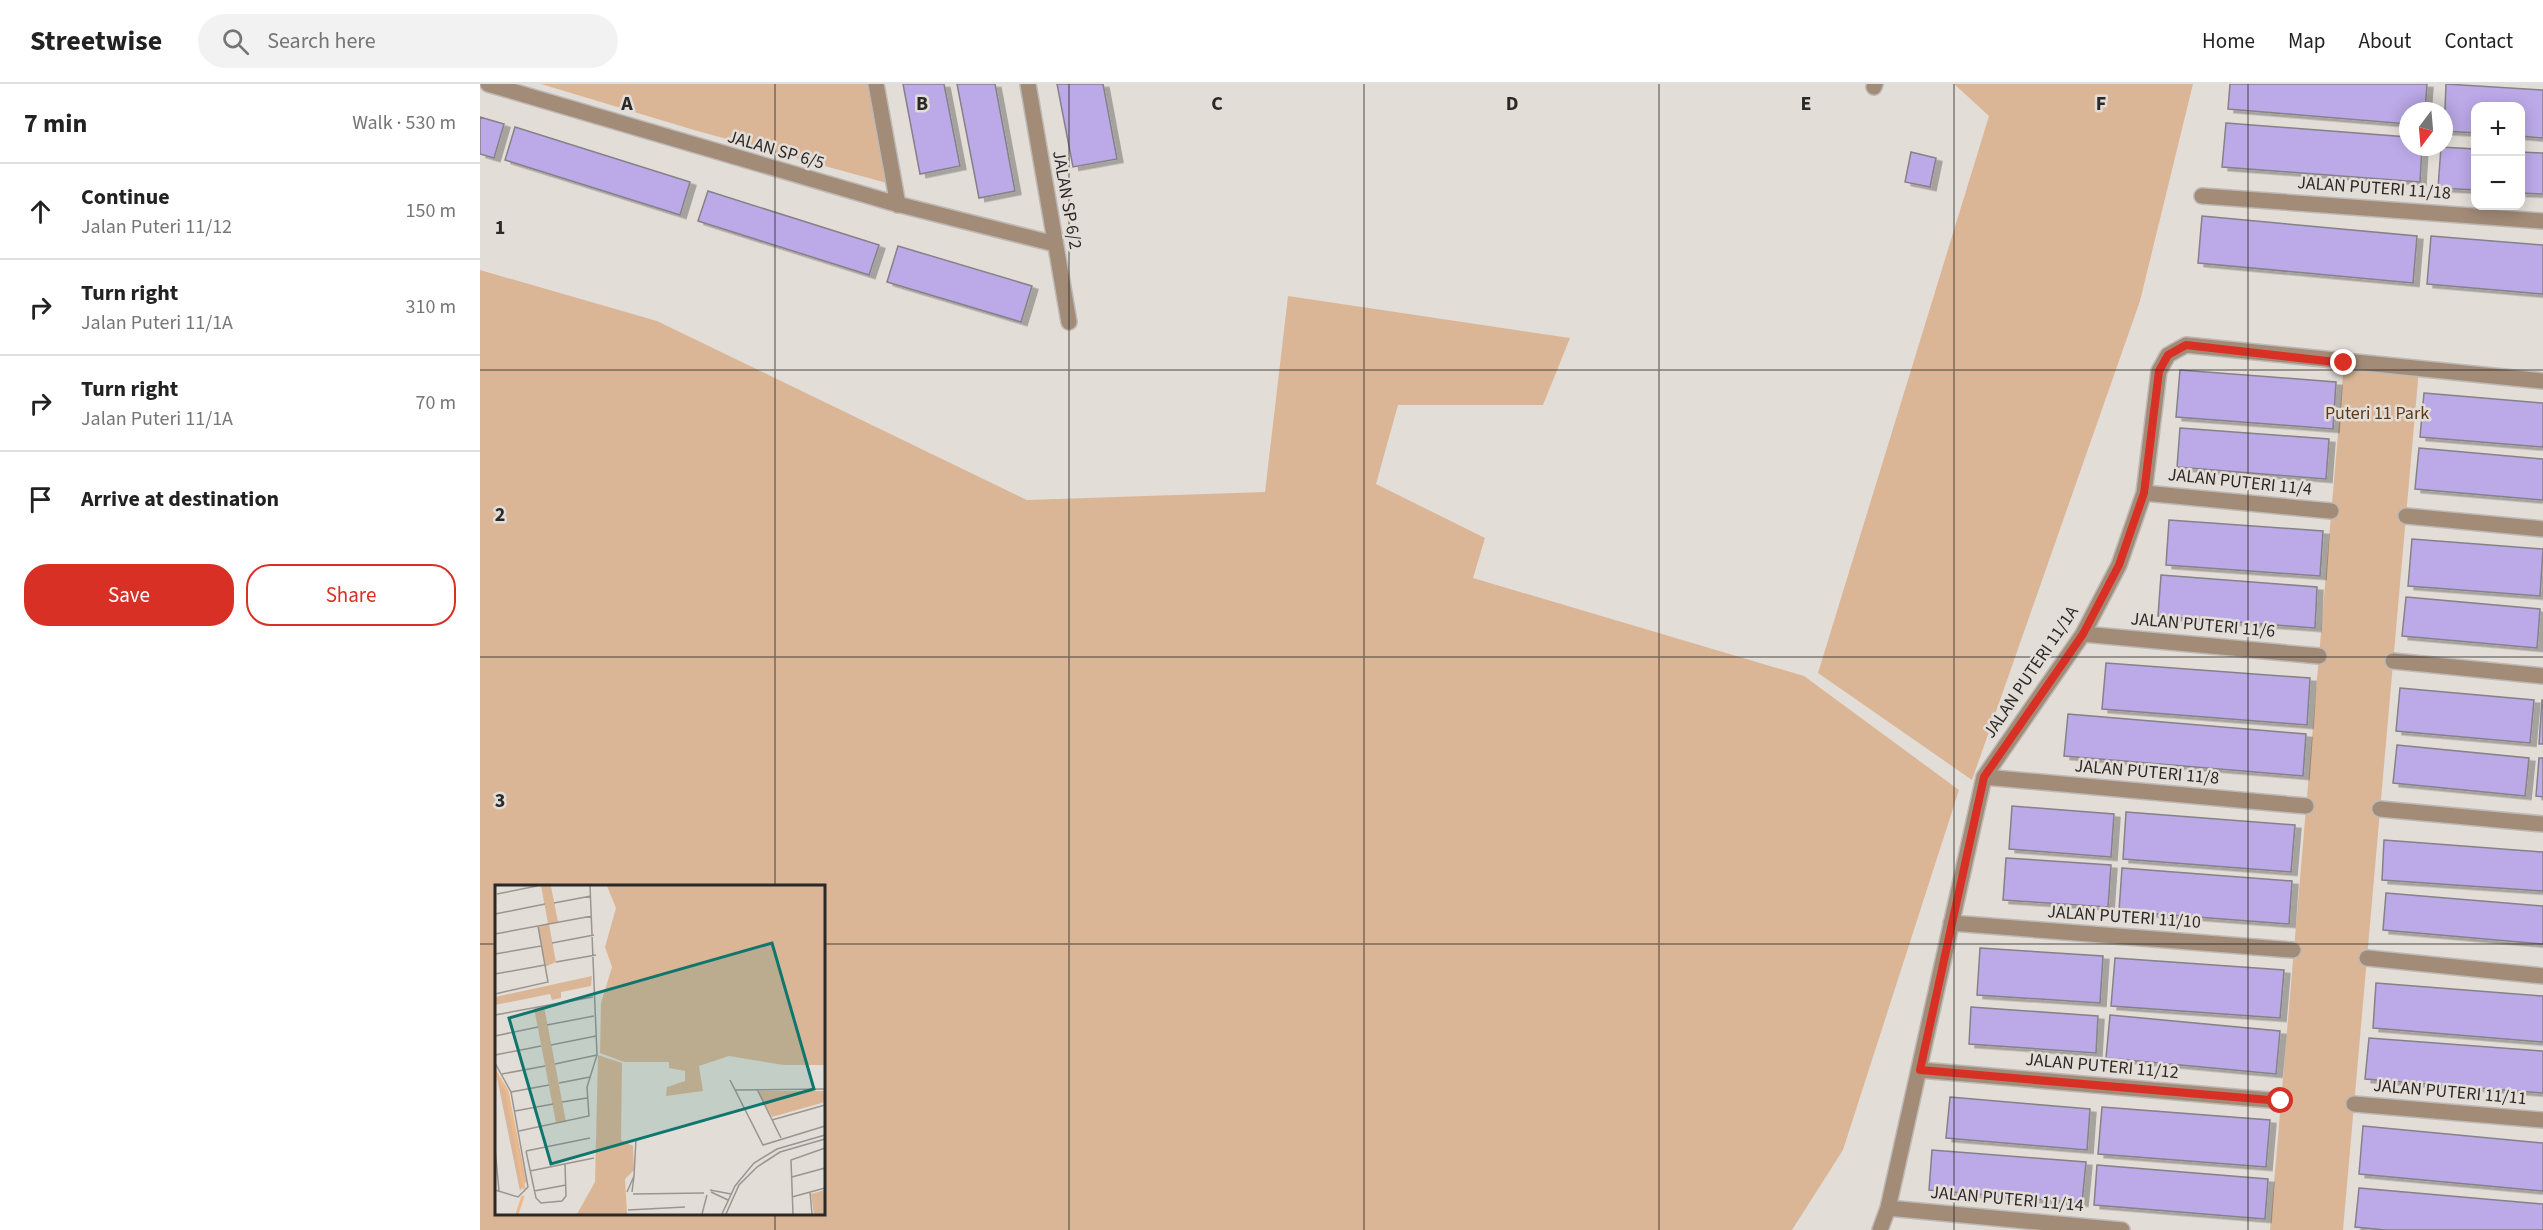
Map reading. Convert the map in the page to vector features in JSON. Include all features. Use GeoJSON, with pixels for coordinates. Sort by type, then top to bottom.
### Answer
{"type":"FeatureCollection","features":[{"type":"Feature","properties":{"kind":"street","name":"JALAN SP 6/5"},"geometry":{"type":"LineString","coordinates":[[488,84],[713,152],[898,204],[1055,243]]}},
{"type":"Feature","properties":{"kind":"street"},"geometry":{"type":"LineString","coordinates":[[876,84],[898,204]]}},
{"type":"Feature","properties":{"kind":"street","name":"JALAN SP 6/2"},"geometry":{"type":"LineString","coordinates":[[1028,84],[1069,322]]}},
{"type":"Feature","properties":{"kind":"street","name":"JALAN PUTERI 11/18"},"geometry":{"type":"LineString","coordinates":[[2202,196],[2543,221]]}},
{"type":"Feature","properties":{"kind":"street","name":"JALAN PUTERI 11/1A"},"geometry":{"type":"LineString","coordinates":[[1880,1230],[1888,1208],[1920,1070],[1984,777],[2083,634],[2119,565],[2144,493],[2159,371],[2168,355],[2186,345],[2543,381]]}},
{"type":"Feature","properties":{"kind":"street","name":"JALAN PUTERI 11/4"},"geometry":{"type":"LineString","coordinates":[[2144,493],[2331,511]]}},
{"type":"Feature","properties":{"kind":"street"},"geometry":{"type":"LineString","coordinates":[[2406,516],[2543,529]]}},
{"type":"Feature","properties":{"kind":"street","name":"JALAN PUTERI 11/6"},"geometry":{"type":"LineString","coordinates":[[2083,634],[2319,656]]}},
{"type":"Feature","properties":{"kind":"street"},"geometry":{"type":"LineString","coordinates":[[2393,661],[2543,676]]}},
{"type":"Feature","properties":{"kind":"street","name":"JALAN PUTERI 11/8"},"geometry":{"type":"LineString","coordinates":[[1984,777],[2306,806]]}},
{"type":"Feature","properties":{"kind":"street"},"geometry":{"type":"LineString","coordinates":[[2380,809],[2543,824]]}},
{"type":"Feature","properties":{"kind":"street","name":"JALAN PUTERI 11/10"},"geometry":{"type":"LineString","coordinates":[[1951,923],[2294,950]]}},
{"type":"Feature","properties":{"kind":"street"},"geometry":{"type":"LineString","coordinates":[[2367,958],[2543,976]]}},
{"type":"Feature","properties":{"kind":"street","name":"JALAN PUTERI 11/12"},"geometry":{"type":"LineString","coordinates":[[1920,1070],[2281,1101]]}},
{"type":"Feature","properties":{"kind":"street","name":"JALAN PUTERI 11/11"},"geometry":{"type":"LineString","coordinates":[[2354,1104],[2543,1120]]}},
{"type":"Feature","properties":{"kind":"street","name":"JALAN PUTERI 11/14"},"geometry":{"type":"LineString","coordinates":[[1888,1208],[2122,1230]]}},
{"type":"Feature","properties":{"kind":"green space"},"geometry":{"type":"Polygon","coordinates":[[[541,84],[870,84],[894,185],[694,130],[541,84]]]}},
{"type":"Feature","properties":{"kind":"green space"},"geometry":{"type":"Polygon","coordinates":[[[1954,84],[2193,84],[2140,301],[1972,780],[1818,673],[1989,116],[1954,84]]]}},
{"type":"Feature","properties":{"kind":"green space"},"geometry":{"type":"Polygon","coordinates":[[[480,270],[657,321],[1027,500],[1265,492],[1288,296],[1570,338],[1543,405],[1398,405],[1376,484],[1485,538],[1473,578],[1804,676],[1959,790],[1843,1150],[1792,1230],[480,1230],[480,270]]]}},
{"type":"Feature","properties":{"kind":"green space","name":"Puteri 11 Park"},"geometry":{"type":"Polygon","coordinates":[[[2344,363],[2419,369],[2343,1230],[2270,1230],[2344,363]]]}},
{"type":"Feature","properties":{"kind":"building"},"geometry":{"type":"Polygon","coordinates":[[[903,84],[944,84],[960,166],[920,174],[903,84]]]}},
{"type":"Feature","properties":{"kind":"building"},"geometry":{"type":"Polygon","coordinates":[[[957,84],[995,84],[1015,191],[979,198],[957,84]]]}},
{"type":"Feature","properties":{"kind":"building"},"geometry":{"type":"Polygon","coordinates":[[[1057,84],[1103,84],[1117,159],[1073,167],[1057,84]]]}},
{"type":"Feature","properties":{"kind":"building"},"geometry":{"type":"Polygon","coordinates":[[[2230,84],[2427,84],[2426,102],[2399,102],[2399,123],[2228,109],[2230,84]]]}},
{"type":"Feature","properties":{"kind":"building"},"geometry":{"type":"Polygon","coordinates":[[[2446,84],[2543,90],[2543,138],[2525,136],[2525,102],[2471,102],[2471,133],[2453,132],[2453,102],[2445,102],[2446,84]]]}},
{"type":"Feature","properties":{"kind":"building"},"geometry":{"type":"Polygon","coordinates":[[[480,117],[504,124],[494,158],[480,154],[480,117]]]}},
{"type":"Feature","properties":{"kind":"building"},"geometry":{"type":"Polygon","coordinates":[[[2226,123],[2399,136],[2399,156],[2421,156],[2420,182],[2222,167],[2226,123]]]}},
{"type":"Feature","properties":{"kind":"building"},"geometry":{"type":"Polygon","coordinates":[[[515,127],[690,182],[680,215],[505,160],[515,127]]]}},
{"type":"Feature","properties":{"kind":"building"},"geometry":{"type":"Polygon","coordinates":[[[2453,148],[2471,149],[2471,190],[2438,188],[2440,156],[2453,156],[2453,148]]]}},
{"type":"Feature","properties":{"kind":"building"},"geometry":{"type":"Polygon","coordinates":[[[1911,152],[1936,158],[1930,187],[1905,182],[1911,152]]]}},
{"type":"Feature","properties":{"kind":"building"},"geometry":{"type":"Polygon","coordinates":[[[2525,152],[2543,153],[2543,194],[2525,193],[2525,152]]]}},
{"type":"Feature","properties":{"kind":"building"},"geometry":{"type":"Polygon","coordinates":[[[708,191],[879,245],[869,275],[698,221],[708,191]]]}},
{"type":"Feature","properties":{"kind":"building"},"geometry":{"type":"Polygon","coordinates":[[[2202,216],[2417,236],[2413,283],[2198,263],[2202,216]]]}},
{"type":"Feature","properties":{"kind":"building"},"geometry":{"type":"Polygon","coordinates":[[[2431,236],[2543,245],[2543,294],[2427,284],[2431,236]]]}},
{"type":"Feature","properties":{"kind":"building"},"geometry":{"type":"Polygon","coordinates":[[[898,246],[1032,286],[1021,322],[887,282],[898,246]]]}},
{"type":"Feature","properties":{"kind":"building"},"geometry":{"type":"Polygon","coordinates":[[[2180,370],[2336,382],[2333,429],[2176,417],[2180,370]]]}},
{"type":"Feature","properties":{"kind":"building"},"geometry":{"type":"Polygon","coordinates":[[[2424,393],[2543,403],[2543,447],[2420,437],[2424,393]]]}},
{"type":"Feature","properties":{"kind":"building"},"geometry":{"type":"Polygon","coordinates":[[[2180,428],[2329,439],[2326,479],[2177,467],[2180,428]]]}},
{"type":"Feature","properties":{"kind":"building"},"geometry":{"type":"Polygon","coordinates":[[[2419,448],[2543,459],[2543,500],[2415,489],[2419,448]]]}},
{"type":"Feature","properties":{"kind":"building"},"geometry":{"type":"Polygon","coordinates":[[[2169,520],[2323,531],[2320,576],[2166,565],[2169,520]]]}},
{"type":"Feature","properties":{"kind":"building"},"geometry":{"type":"Polygon","coordinates":[[[2412,539],[2543,549],[2540,596],[2408,586],[2412,539]]]}},
{"type":"Feature","properties":{"kind":"building"},"geometry":{"type":"Polygon","coordinates":[[[2161,575],[2317,587],[2315,628],[2158,616],[2161,575]]]}},
{"type":"Feature","properties":{"kind":"building"},"geometry":{"type":"Polygon","coordinates":[[[2406,597],[2540,609],[2537,648],[2402,636],[2406,597]]]}},
{"type":"Feature","properties":{"kind":"building"},"geometry":{"type":"Polygon","coordinates":[[[2106,663],[2310,678],[2307,725],[2102,709],[2106,663]]]}},
{"type":"Feature","properties":{"kind":"building"},"geometry":{"type":"Polygon","coordinates":[[[2400,688],[2534,700],[2530,743],[2396,731],[2400,688]]]}},
{"type":"Feature","properties":{"kind":"building"},"geometry":{"type":"Polygon","coordinates":[[[2542,700],[2543,744],[2539,744],[2542,700]]]}},
{"type":"Feature","properties":{"kind":"building"},"geometry":{"type":"Polygon","coordinates":[[[2068,714],[2306,734],[2303,776],[2064,756],[2068,714]]]}},
{"type":"Feature","properties":{"kind":"building"},"geometry":{"type":"Polygon","coordinates":[[[2397,745],[2529,758],[2525,796],[2393,783],[2397,745]]]}},
{"type":"Feature","properties":{"kind":"building"},"geometry":{"type":"Polygon","coordinates":[[[2539,758],[2543,758],[2543,797],[2536,796],[2539,758]]]}},
{"type":"Feature","properties":{"kind":"building"},"geometry":{"type":"Polygon","coordinates":[[[2012,806],[2114,814],[2111,857],[2009,849],[2012,806]]]}},
{"type":"Feature","properties":{"kind":"building"},"geometry":{"type":"Polygon","coordinates":[[[2126,812],[2295,825],[2291,872],[2123,859],[2126,812]]]}},
{"type":"Feature","properties":{"kind":"building"},"geometry":{"type":"Polygon","coordinates":[[[2384,840],[2543,852],[2543,891],[2382,880],[2384,840]]]}},
{"type":"Feature","properties":{"kind":"building"},"geometry":{"type":"Polygon","coordinates":[[[2006,858],[2111,865],[2108,907],[2003,900],[2006,858]]]}},
{"type":"Feature","properties":{"kind":"building"},"geometry":{"type":"Polygon","coordinates":[[[2122,868],[2292,881],[2289,924],[2119,911],[2122,868]]]}},
{"type":"Feature","properties":{"kind":"building"},"geometry":{"type":"Polygon","coordinates":[[[2386,893],[2543,906],[2543,944],[2383,930],[2386,893]]]}},
{"type":"Feature","properties":{"kind":"building"},"geometry":{"type":"Polygon","coordinates":[[[1980,948],[2103,956],[2100,1003],[1977,995],[1980,948]]]}},
{"type":"Feature","properties":{"kind":"building"},"geometry":{"type":"Polygon","coordinates":[[[2115,958],[2284,970],[2280,1018],[2111,1006],[2115,958]]]}},
{"type":"Feature","properties":{"kind":"building"},"geometry":{"type":"Polygon","coordinates":[[[2376,983],[2543,996],[2543,1042],[2373,1028],[2376,983]]]}},
{"type":"Feature","properties":{"kind":"building"},"geometry":{"type":"Polygon","coordinates":[[[1971,1007],[2098,1016],[2096,1053],[1969,1044],[1971,1007]]]}},
{"type":"Feature","properties":{"kind":"building"},"geometry":{"type":"Polygon","coordinates":[[[2110,1015],[2280,1031],[2276,1074],[2106,1058],[2110,1015]]]}},
{"type":"Feature","properties":{"kind":"building"},"geometry":{"type":"Polygon","coordinates":[[[2369,1038],[2543,1051],[2543,1093],[2365,1079],[2369,1038]]]}},
{"type":"Feature","properties":{"kind":"building"},"geometry":{"type":"Polygon","coordinates":[[[1950,1097],[2090,1109],[2087,1150],[1946,1138],[1950,1097]]]}},
{"type":"Feature","properties":{"kind":"building"},"geometry":{"type":"Polygon","coordinates":[[[2102,1107],[2270,1120],[2266,1167],[2098,1154],[2102,1107]]]}},
{"type":"Feature","properties":{"kind":"building"},"geometry":{"type":"Polygon","coordinates":[[[2363,1126],[2543,1143],[2543,1191],[2359,1174],[2363,1126]]]}},
{"type":"Feature","properties":{"kind":"building"},"geometry":{"type":"Polygon","coordinates":[[[1932,1150],[2086,1162],[2082,1203],[1929,1190],[1932,1150]]]}},
{"type":"Feature","properties":{"kind":"building"},"geometry":{"type":"Polygon","coordinates":[[[2097,1165],[2268,1179],[2265,1219],[2094,1205],[2097,1165]]]}},
{"type":"Feature","properties":{"kind":"building"},"geometry":{"type":"Polygon","coordinates":[[[2359,1188],[2543,1204],[2543,1230],[2385,1230],[2355,1227],[2359,1188]]]}},
{"type":"Feature","properties":{"kind":"route"},"geometry":{"type":"LineString","coordinates":[[2281,1101],[1920,1070],[1984,777],[2083,634],[2119,565],[2144,493],[2159,371],[2168,355],[2186,345],[2344,363]]}}]}
